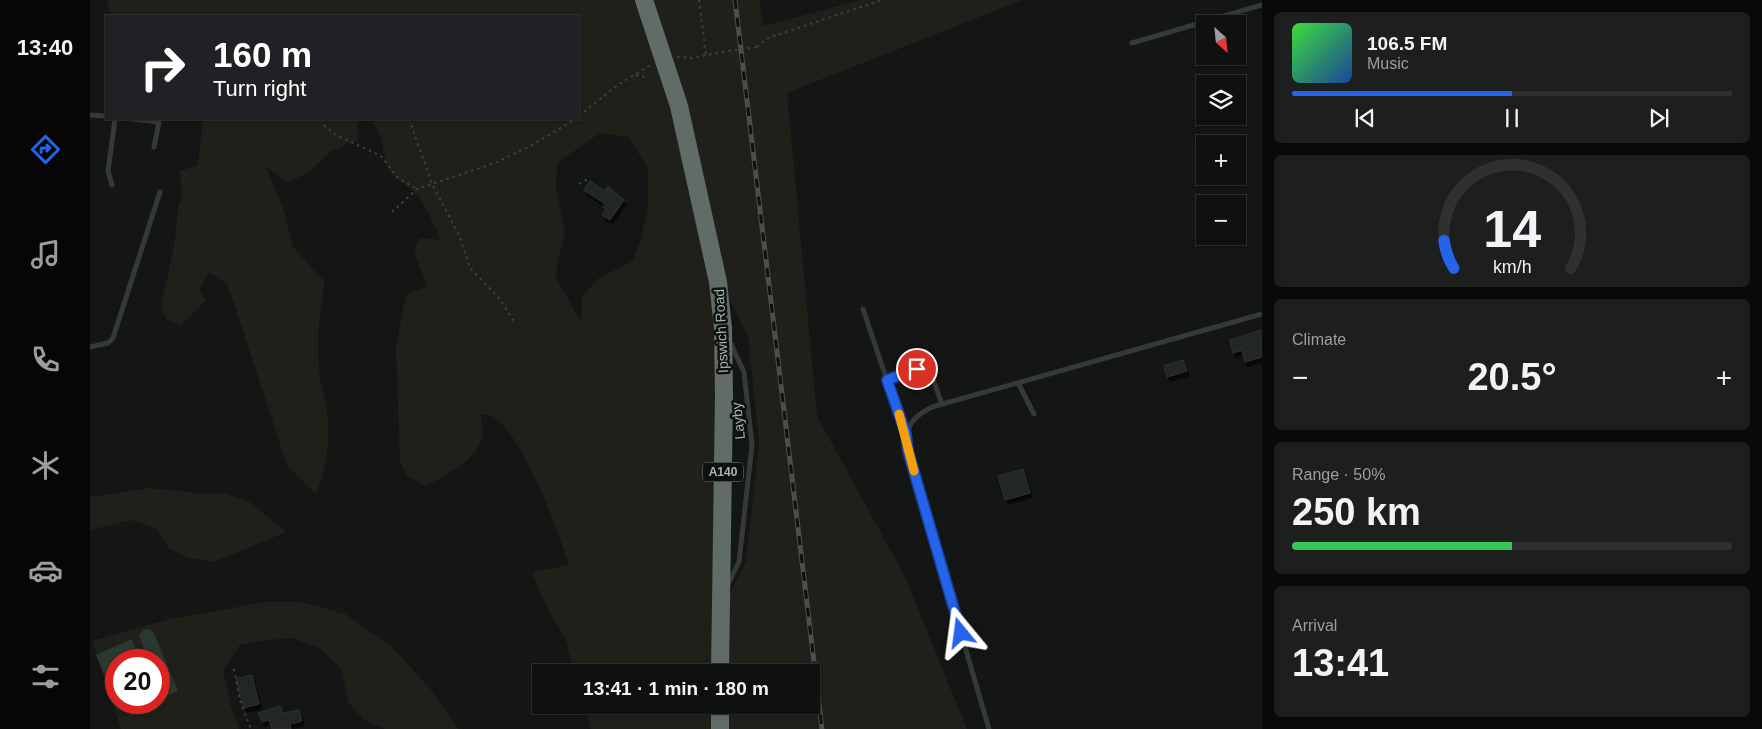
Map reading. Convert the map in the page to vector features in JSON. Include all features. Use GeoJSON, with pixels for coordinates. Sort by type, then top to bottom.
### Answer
{"type":"FeatureCollection","features":[{"type":"Feature","properties":{"kind":"highway","name":"Ipswich Road"},"geometry":{"type":"LineString","coordinates":[[644,0],[660,62],[679,106],[702,202],[718,282],[723,328],[720,664]]}},
{"type":"Feature","properties":{"kind":"highway"},"geometry":{"type":"LineString","coordinates":[[720,714],[720,729]]}},
{"type":"Feature","properties":{"kind":"lane"},"geometry":{"type":"LineString","coordinates":[[1132,43],[1262,5]]}},
{"type":"Feature","properties":{"kind":"lane"},"geometry":{"type":"LineString","coordinates":[[90,115],[105,116]]}},
{"type":"Feature","properties":{"kind":"lane"},"geometry":{"type":"LineString","coordinates":[[112,185],[108,171],[115,120]]}},
{"type":"Feature","properties":{"kind":"lane"},"geometry":{"type":"LineString","coordinates":[[141,120],[158,122],[154,147]]}},
{"type":"Feature","properties":{"kind":"lane"},"geometry":{"type":"LineString","coordinates":[[90,347],[108,343],[113,338],[160,192]]}},
{"type":"Feature","properties":{"kind":"lane"},"geometry":{"type":"LineString","coordinates":[[863,309],[906,434],[908,451],[989,729]]}},
{"type":"Feature","properties":{"kind":"lane"},"geometry":{"type":"LineString","coordinates":[[906,434],[913,419],[923,411],[942,404],[1262,314]]}},
{"type":"Feature","properties":{"kind":"lane","name":"Layby"},"geometry":{"type":"LineString","coordinates":[[721,600],[740,562],[752,445],[744,372],[723,328]]}},
{"type":"Feature","properties":{"kind":"lane"},"geometry":{"type":"LineString","coordinates":[[887,380],[923,367],[931,374],[942,404]]}},
{"type":"Feature","properties":{"kind":"lane"},"geometry":{"type":"LineString","coordinates":[[1018,383],[1034,414]]}},
{"type":"Feature","properties":{"kind":"path"},"geometry":{"type":"LineString","coordinates":[[699,0],[706,56]]}},
{"type":"Feature","properties":{"kind":"path"},"geometry":{"type":"LineString","coordinates":[[580,115],[615,87],[660,62],[680,56],[693,58],[757,47],[768,38],[882,0]]}},
{"type":"Feature","properties":{"kind":"path"},"geometry":{"type":"LineString","coordinates":[[636,74],[643,76],[647,81]]}},
{"type":"Feature","properties":{"kind":"path"},"geometry":{"type":"LineString","coordinates":[[321,120],[336,135],[381,156],[398,178],[417,190]]}},
{"type":"Feature","properties":{"kind":"path"},"geometry":{"type":"LineString","coordinates":[[409,120],[432,184],[459,235],[470,268],[499,298],[515,323]]}},
{"type":"Feature","properties":{"kind":"path"},"geometry":{"type":"LineString","coordinates":[[392,212],[417,190],[495,163],[532,145],[574,120]]}},
{"type":"Feature","properties":{"kind":"path"},"geometry":{"type":"LineString","coordinates":[[580,184],[588,179]]}},
{"type":"Feature","properties":{"kind":"path"},"geometry":{"type":"LineString","coordinates":[[234,668],[241,704],[251,729]]}},
{"type":"Feature","properties":{"kind":"shaded area"},"geometry":{"type":"Polygon","coordinates":[[[107,0],[634,0],[662,68],[715,296],[717,340],[713,664],[572,664],[566,640],[544,601],[532,572],[569,565],[549,509],[530,468],[509,433],[496,419],[481,414],[483,429],[479,446],[467,461],[442,478],[425,486],[406,475],[400,460],[396,346],[406,295],[427,286],[414,251],[419,238],[441,240],[421,200],[389,170],[377,129],[370,120],[580,120],[580,15],[111,15],[107,0]],[[600,133],[557,163],[556,191],[565,230],[555,276],[582,324],[582,296],[599,278],[633,261],[641,238],[648,207],[648,168],[628,137],[600,133]]]}},
{"type":"Feature","properties":{"kind":"shaded area"},"geometry":{"type":"Polygon","coordinates":[[[650,0],[759,0],[763,26],[861,0],[1022,0],[787,93],[817,416],[905,577],[967,729],[728,729],[728,714],[820,714],[820,664],[727,664],[727,599],[746,561],[759,444],[748,336],[726,292],[650,0]]]}},
{"type":"Feature","properties":{"kind":"shaded area"},"geometry":{"type":"Polygon","coordinates":[[[203,120],[362,120],[357,124],[358,140],[331,151],[309,172],[287,183],[265,165],[284,210],[293,247],[325,282],[319,324],[318,356],[320,378],[327,412],[328,444],[325,464],[316,494],[287,465],[228,285],[209,272],[199,289],[206,300],[181,325],[167,320],[161,308],[175,241],[178,208],[182,196],[180,171],[198,165],[203,120]]]}},
{"type":"Feature","properties":{"kind":"shaded area"},"geometry":{"type":"Polygon","coordinates":[[[150,488],[207,494],[224,493],[250,502],[286,532],[214,562],[189,558],[169,548],[156,528],[131,520],[90,530],[90,497],[150,488]]]}},
{"type":"Feature","properties":{"kind":"shaded area"},"geometry":{"type":"Polygon","coordinates":[[[266,602],[301,602],[345,614],[391,646],[432,691],[458,729],[385,729],[364,720],[349,703],[341,669],[321,649],[293,638],[258,641],[240,645],[223,670],[231,706],[239,729],[121,729],[116,714],[170,714],[170,649],[105,649],[105,680],[92,641],[170,619],[266,602]]]}},
{"type":"Feature","properties":{"kind":"shaded area"},"geometry":{"type":"Polygon","coordinates":[[[149,629],[153,631],[160,649],[144,649],[139,636],[143,630],[149,629]]]}},
{"type":"Feature","properties":{"kind":"shaded area"},"geometry":{"type":"Polygon","coordinates":[[[132,639],[136,649],[110,649],[132,639]]]}},
{"type":"Feature","properties":{"kind":"shaded area"},"geometry":{"type":"Polygon","coordinates":[[[105,651],[105,676],[96,655],[105,651]]]}},
{"type":"Feature","properties":{"kind":"shaded area"},"geometry":{"type":"Polygon","coordinates":[[[170,672],[178,691],[170,694],[170,672]]]}},
{"type":"Feature","properties":{"kind":"shaded area"},"geometry":{"type":"Polygon","coordinates":[[[587,714],[713,714],[714,729],[591,729],[587,714]]]}},
{"type":"Feature","properties":{"kind":"building"},"geometry":{"type":"Polygon","coordinates":[[[590,181],[605,191],[608,186],[624,200],[610,220],[602,215],[606,209],[603,207],[605,204],[584,190],[590,181]]]}},
{"type":"Feature","properties":{"kind":"building"},"geometry":{"type":"Polygon","coordinates":[[[1262,330],[1262,357],[1245,362],[1242,350],[1233,353],[1230,340],[1262,330]]]}},
{"type":"Feature","properties":{"kind":"building"},"geometry":{"type":"Polygon","coordinates":[[[1183,360],[1187,371],[1167,377],[1164,366],[1183,360]]]}},
{"type":"Feature","properties":{"kind":"building"},"geometry":{"type":"Polygon","coordinates":[[[1023,469],[1030,493],[1005,500],[998,476],[1023,469]]]}},
{"type":"Feature","properties":{"kind":"building"},"geometry":{"type":"Polygon","coordinates":[[[252,675],[259,704],[244,708],[236,679],[252,675]]]}},
{"type":"Feature","properties":{"kind":"building"},"geometry":{"type":"Polygon","coordinates":[[[280,706],[283,713],[299,710],[302,721],[290,724],[291,729],[272,729],[269,720],[262,722],[258,713],[280,706]]]}},
{"type":"Feature","properties":{"kind":"railway"},"geometry":{"type":"LineString","coordinates":[[735,0],[822,729]]}},
{"type":"Feature","properties":{"kind":"slow traffic"},"geometry":{"type":"LineString","coordinates":[[899,414],[906,434],[908,451],[914,471]]}},
{"type":"Feature","properties":{"kind":"route"},"geometry":{"type":"LineString","coordinates":[[917,369],[887,380],[906,434],[908,451],[961,633]]}}]}
